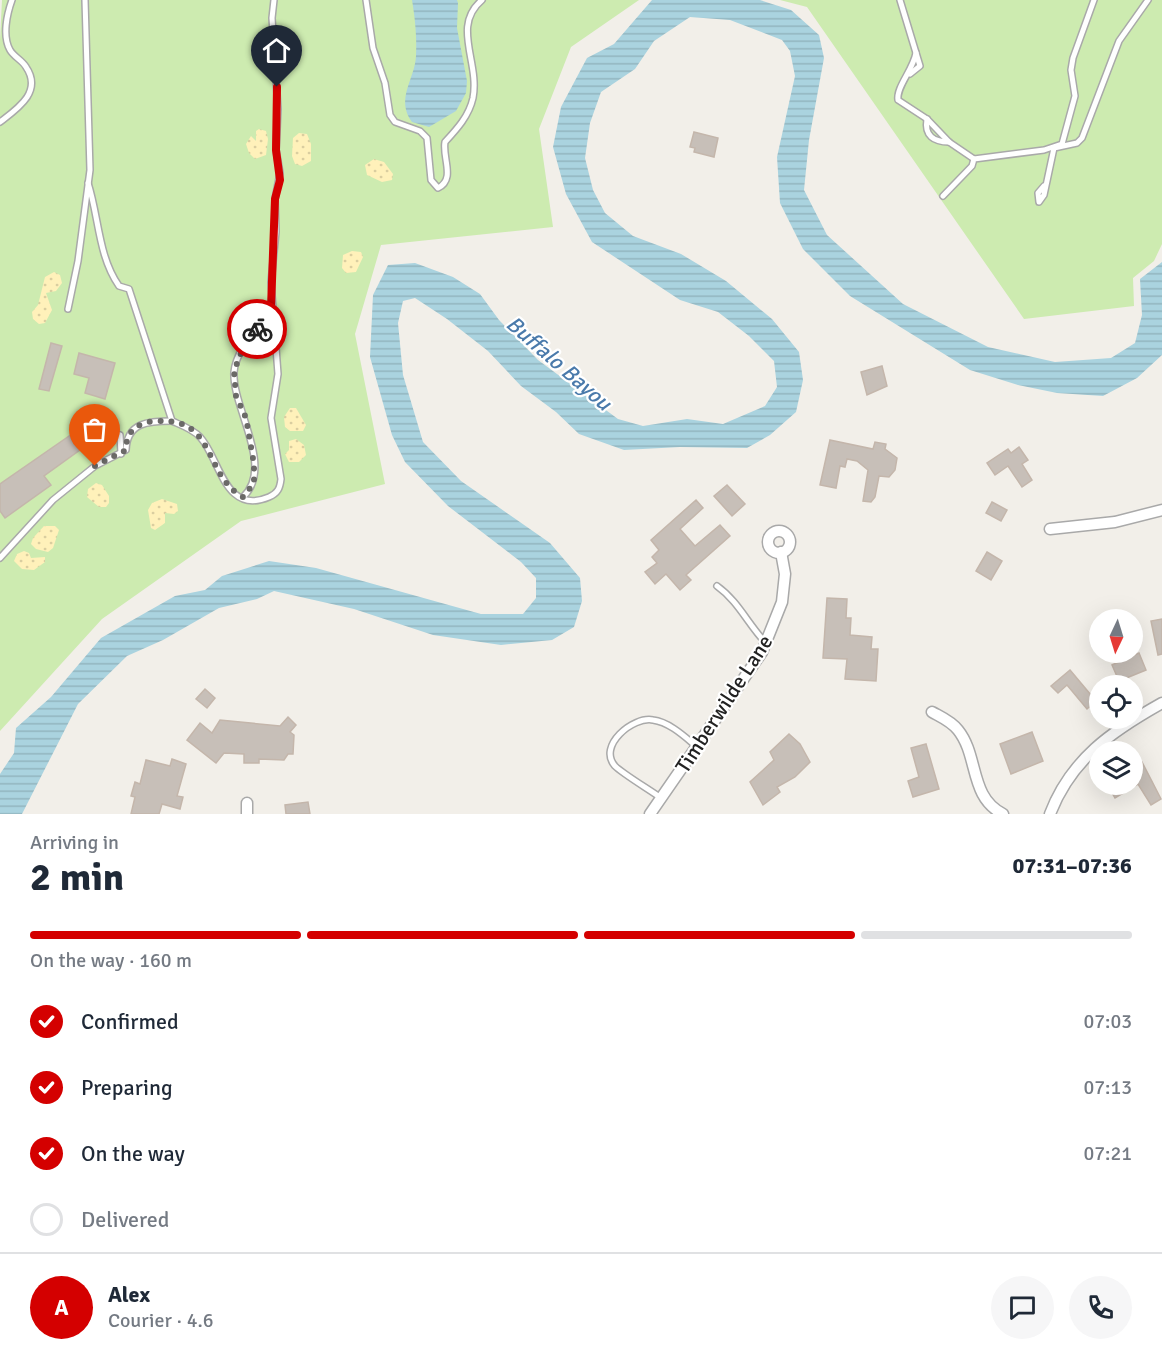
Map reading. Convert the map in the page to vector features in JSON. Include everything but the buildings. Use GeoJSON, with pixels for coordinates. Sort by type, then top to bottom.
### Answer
{"type":"FeatureCollection","features":[{"type":"Feature","properties":{"kind":"street"},"geometry":{"type":"LineString","coordinates":[[1050,529],[1115,522],[1162,510]]}},
{"type":"Feature","properties":{"kind":"street","name":"Timberwilde Lane"},"geometry":{"type":"LineString","coordinates":[[650,814],[766,644],[782,602],[785,574],[781,552]]}},
{"type":"Feature","properties":{"kind":"street"},"geometry":{"type":"LineString","coordinates":[[1050,814],[1059,791],[1091,749],[1111,732],[1162,703]]}},
{"type":"Feature","properties":{"kind":"street"},"geometry":{"type":"LineString","coordinates":[[932,712],[947,719],[959,732],[981,795],[992,809],[1003,814]]}},
{"type":"Feature","properties":{"kind":"lane"},"geometry":{"type":"LineString","coordinates":[[0,122],[22,107],[28,98],[31,78],[24,64],[11,51],[6,40],[12,0]]}},
{"type":"Feature","properties":{"kind":"lane"},"geometry":{"type":"LineString","coordinates":[[68,309],[78,261],[88,183],[90,137],[85,0]]}},
{"type":"Feature","properties":{"kind":"lane"},"geometry":{"type":"LineString","coordinates":[[0,558],[53,500],[95,466],[126,450],[129,434],[145,422],[172,421],[202,438],[226,485],[243,497],[260,500],[273,495],[280,486],[271,418],[278,374],[271,308],[275,199],[280,180],[276,150],[278,109],[275,36],[272,18],[274,0]]}},
{"type":"Feature","properties":{"kind":"lane"},"geometry":{"type":"LineString","coordinates":[[366,0],[373,48],[385,84],[390,116],[401,125],[420,131],[429,144],[431,180],[438,188],[446,182],[448,176],[445,143],[467,115],[473,98],[473,63],[466,27],[467,17],[482,0]]}},
{"type":"Feature","properties":{"kind":"lane"},"geometry":{"type":"LineString","coordinates":[[900,0],[916,53],[908,75],[898,90],[898,100],[927,119],[950,142],[975,159],[1077,144],[1082,138],[1119,41],[1148,0]]}},
{"type":"Feature","properties":{"kind":"lane"},"geometry":{"type":"LineString","coordinates":[[1044,186],[1054,148],[1065,137],[1075,96],[1071,70],[1073,58],[1094,0]]}},
{"type":"Feature","properties":{"kind":"lane"},"geometry":{"type":"LineString","coordinates":[[927,119],[927,131],[930,137],[937,142],[950,142]]}},
{"type":"Feature","properties":{"kind":"lane"},"geometry":{"type":"LineString","coordinates":[[429,144],[445,143]]}},
{"type":"Feature","properties":{"kind":"lane"},"geometry":{"type":"LineString","coordinates":[[943,196],[972,166],[975,159]]}},
{"type":"Feature","properties":{"kind":"lane"},"geometry":{"type":"LineString","coordinates":[[88,183],[96,209],[103,255],[119,286],[129,290],[172,421]]}},
{"type":"Feature","properties":{"kind":"lane"},"geometry":{"type":"LineString","coordinates":[[243,497],[254,483],[254,464],[246,418],[236,396],[234,371],[241,353],[271,308]]}},
{"type":"Feature","properties":{"kind":"lane"},"geometry":{"type":"LineString","coordinates":[[111,433],[120,435],[121,454]]}},
{"type":"Feature","properties":{"kind":"lane"},"geometry":{"type":"LineString","coordinates":[[717,586],[740,608],[752,629],[766,644]]}},
{"type":"Feature","properties":{"kind":"lane"},"geometry":{"type":"LineString","coordinates":[[661,798],[615,766],[611,756],[613,742],[630,726],[654,720],[671,727],[696,746]]}},
{"type":"Feature","properties":{"kind":"green space"},"geometry":{"type":"Polygon","coordinates":[[[2,0],[639,0],[571,47],[539,129],[553,227],[381,245],[355,334],[385,484],[241,521],[102,619],[0,731],[0,40],[2,0]]]}},
{"type":"Feature","properties":{"kind":"green space"},"geometry":{"type":"Polygon","coordinates":[[[780,0],[1162,0],[1162,244],[1154,261],[1133,278],[1134,306],[1024,319],[807,7],[780,0]]]}},
{"type":"Feature","properties":{"kind":"sand"},"geometry":{"type":"Polygon","coordinates":[[[259,129],[266,131],[268,139],[266,155],[255,159],[249,153],[246,144],[251,136],[256,141],[256,131],[259,129]]]}},
{"type":"Feature","properties":{"kind":"sand"},"geometry":{"type":"Polygon","coordinates":[[[299,133],[307,134],[311,144],[311,161],[302,166],[295,164],[292,156],[293,138],[299,133]]]}},
{"type":"Feature","properties":{"kind":"sand"},"geometry":{"type":"Polygon","coordinates":[[[374,159],[384,162],[393,174],[392,180],[382,182],[367,175],[365,165],[374,159]]]}},
{"type":"Feature","properties":{"kind":"sand"},"geometry":{"type":"Polygon","coordinates":[[[352,251],[361,252],[363,257],[356,272],[346,273],[342,268],[343,255],[352,251]]]}},
{"type":"Feature","properties":{"kind":"sand"},"geometry":{"type":"Polygon","coordinates":[[[54,272],[60,275],[62,283],[56,291],[46,293],[52,310],[45,323],[39,324],[33,319],[32,312],[38,305],[45,277],[54,272]]]}},
{"type":"Feature","properties":{"kind":"sand"},"geometry":{"type":"Polygon","coordinates":[[[290,408],[296,408],[306,425],[303,431],[290,431],[285,427],[284,417],[290,408]]]}},
{"type":"Feature","properties":{"kind":"sand"},"geometry":{"type":"Polygon","coordinates":[[[296,439],[304,445],[306,455],[299,462],[289,462],[285,454],[289,450],[289,441],[296,439]]]}},
{"type":"Feature","properties":{"kind":"sand"},"geometry":{"type":"Polygon","coordinates":[[[96,483],[102,485],[109,496],[109,503],[106,507],[99,507],[87,497],[88,489],[96,483]]]}},
{"type":"Feature","properties":{"kind":"sand"},"geometry":{"type":"Polygon","coordinates":[[[162,499],[177,504],[178,511],[174,514],[165,513],[165,523],[155,530],[151,528],[148,510],[152,503],[162,499]]]}},
{"type":"Feature","properties":{"kind":"sand"},"geometry":{"type":"Polygon","coordinates":[[[44,526],[55,526],[59,530],[53,548],[48,552],[36,549],[31,544],[33,538],[44,526]]]}},
{"type":"Feature","properties":{"kind":"sand"},"geometry":{"type":"Polygon","coordinates":[[[24,551],[29,553],[31,558],[45,557],[45,562],[34,570],[22,569],[14,561],[17,554],[24,551]]]}},
{"type":"Feature","properties":{"kind":"water"},"geometry":{"type":"Polygon","coordinates":[[[412,0],[457,0],[458,3],[457,28],[467,81],[466,93],[456,111],[429,127],[412,122],[405,105],[416,56],[416,28],[412,0]]]}},
{"type":"Feature","properties":{"kind":"water"},"geometry":{"type":"Polygon","coordinates":[[[652,0],[760,0],[791,10],[819,35],[824,58],[809,140],[804,190],[827,235],[903,304],[988,347],[1055,362],[1111,358],[1135,343],[1142,315],[1140,279],[1162,262],[1162,355],[1137,378],[1103,396],[1057,393],[1018,385],[970,370],[850,296],[803,249],[780,203],[777,157],[795,76],[790,51],[782,40],[730,20],[690,17],[654,41],[635,69],[601,92],[590,123],[585,158],[593,190],[605,213],[633,236],[681,254],[726,281],[772,319],[799,352],[803,380],[796,412],[770,435],[747,448],[680,447],[624,450],[579,434],[556,412],[521,386],[488,351],[447,319],[415,298],[403,301],[398,323],[403,375],[423,442],[461,481],[550,543],[580,578],[582,601],[574,627],[552,640],[501,645],[433,635],[354,609],[274,591],[257,599],[219,608],[163,640],[127,656],[78,704],[22,814],[0,814],[0,774],[14,753],[16,728],[51,697],[101,638],[175,596],[205,590],[222,576],[269,561],[316,568],[481,614],[523,614],[536,598],[536,578],[521,562],[448,506],[405,462],[392,435],[370,357],[373,295],[388,265],[415,263],[453,277],[480,294],[499,320],[538,360],[618,419],[643,426],[687,419],[723,424],[765,406],[777,387],[774,361],[749,336],[718,312],[680,300],[592,242],[566,194],[553,147],[561,107],[587,58],[614,44],[652,0]]]}},
{"type":"Feature","properties":{"kind":"way so far"},"geometry":{"type":"LineString","coordinates":[[95,466],[126,450],[129,434],[137,426],[145,422],[172,421],[202,438],[226,485],[243,497],[246,495],[254,483],[254,464],[246,418],[236,396],[234,371],[241,353],[257,329]]}},
{"type":"Feature","properties":{"kind":"route"},"geometry":{"type":"LineString","coordinates":[[257,329],[271,308],[271,269],[276,232],[275,199],[280,180],[276,150],[277,87]]}},
{"type":"Feature","properties":{"kind":"water label","name":"Buffalo Bayou"},"geometry":{"type":"Point","coordinates":[559,363]}}]}
